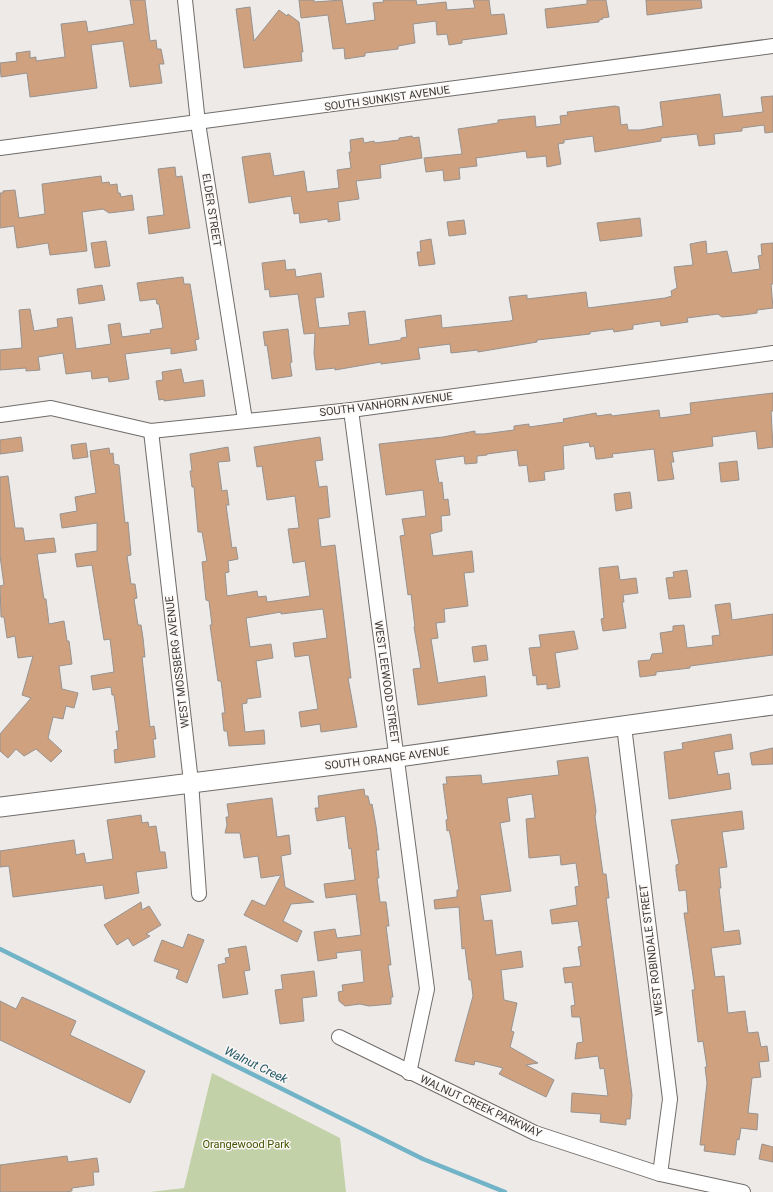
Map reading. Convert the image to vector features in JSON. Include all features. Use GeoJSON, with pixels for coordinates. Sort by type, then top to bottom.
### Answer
{"type":"FeatureCollection","features":[{"type":"Feature","properties":{"kind":"street","name":"ELDER STREET"},"geometry":{"type":"LineString","coordinates":[[184,0],[198,123],[246,420]]}},
{"type":"Feature","properties":{"kind":"street","name":"SOUTH SUNKIST AVENUE"},"geometry":{"type":"LineString","coordinates":[[0,148],[773,46]]}},
{"type":"Feature","properties":{"kind":"street","name":"SOUTH VANHORN AVENUE"},"geometry":{"type":"LineString","coordinates":[[0,415],[51,408],[151,431],[351,410],[773,353]]}},
{"type":"Feature","properties":{"kind":"street","name":"WEST LEEWOOD STREET"},"geometry":{"type":"LineString","coordinates":[[351,410],[398,757],[427,989],[409,1073]]}},
{"type":"Feature","properties":{"kind":"street","name":"WEST MOSSBERG AVENUE"},"geometry":{"type":"LineString","coordinates":[[151,431],[191,782],[199,894]]}},
{"type":"Feature","properties":{"kind":"street","name":"SOUTH ORANGE AVENUE"},"geometry":{"type":"LineString","coordinates":[[0,807],[398,757],[773,705]]}},
{"type":"Feature","properties":{"kind":"street","name":"WEST ROBINDALE STREET"},"geometry":{"type":"LineString","coordinates":[[624,726],[670,1099],[660,1174]]}},
{"type":"Feature","properties":{"kind":"street","name":"WALNUT CREEK PARKWAY"},"geometry":{"type":"LineString","coordinates":[[339,1037],[409,1073],[535,1133],[660,1174],[743,1192]]}},
{"type":"Feature","properties":{"kind":"green space","name":"Orangewood Park"},"geometry":{"type":"Polygon","coordinates":[[[212,1073],[340,1138],[346,1192],[150,1192],[184,1188],[212,1073]]]}},
{"type":"Feature","properties":{"kind":"building"},"geometry":{"type":"Polygon","coordinates":[[[130,0],[145,0],[150,41],[156,40],[157,49],[161,49],[164,64],[159,64],[162,83],[130,87],[123,41],[91,45],[97,88],[30,97],[27,73],[1,77],[0,63],[17,61],[16,53],[30,51],[30,58],[36,57],[36,61],[65,57],[61,24],[86,21],[88,32],[134,24],[130,0]]]}},
{"type":"Feature","properties":{"kind":"building"},"geometry":{"type":"Polygon","coordinates":[[[299,0],[314,0],[314,2],[342,0],[346,24],[375,20],[373,3],[384,2],[383,0],[416,0],[417,5],[446,2],[447,10],[475,8],[473,0],[489,0],[491,15],[504,14],[507,34],[462,40],[462,43],[449,45],[447,34],[437,35],[436,21],[413,24],[415,43],[398,46],[398,49],[365,53],[365,56],[345,59],[344,48],[333,49],[328,15],[301,18],[299,0]]]}},
{"type":"Feature","properties":{"kind":"building"},"geometry":{"type":"Polygon","coordinates":[[[587,0],[606,0],[609,17],[602,18],[603,19],[599,20],[599,22],[547,28],[545,9],[587,4],[587,0]]]}},
{"type":"Feature","properties":{"kind":"building"},"geometry":{"type":"Polygon","coordinates":[[[646,0],[701,0],[702,8],[647,15],[646,0]]]}},
{"type":"Feature","properties":{"kind":"building"},"geometry":{"type":"Polygon","coordinates":[[[250,7],[254,41],[279,10],[287,16],[288,14],[299,22],[303,52],[301,52],[302,61],[244,68],[236,9],[250,7]]]}},
{"type":"Feature","properties":{"kind":"building"},"geometry":{"type":"Polygon","coordinates":[[[720,94],[723,117],[763,112],[761,97],[773,96],[773,132],[765,133],[764,125],[742,128],[742,131],[714,134],[715,144],[699,146],[697,134],[661,138],[661,141],[595,152],[593,136],[564,140],[564,143],[558,144],[561,164],[547,167],[546,156],[527,158],[526,151],[476,158],[477,166],[459,168],[460,179],[444,181],[443,170],[426,172],[424,158],[462,154],[458,129],[498,123],[498,120],[535,116],[536,127],[561,124],[560,116],[568,115],[567,112],[615,106],[619,107],[621,125],[627,124],[628,130],[640,130],[663,126],[660,102],[720,94]]]}},
{"type":"Feature","properties":{"kind":"building"},"geometry":{"type":"Polygon","coordinates":[[[412,136],[413,138],[419,137],[422,158],[380,165],[381,178],[356,181],[359,199],[338,202],[340,220],[328,222],[328,219],[300,223],[299,213],[294,214],[291,196],[249,203],[242,157],[270,153],[274,176],[304,171],[307,192],[339,188],[337,170],[351,168],[349,152],[351,152],[350,140],[363,138],[364,143],[374,141],[375,143],[399,140],[399,138],[412,136]]]}},
{"type":"Feature","properties":{"kind":"building"},"geometry":{"type":"Polygon","coordinates":[[[175,167],[176,177],[182,176],[190,228],[149,234],[147,217],[164,215],[158,169],[175,167]]]}},
{"type":"Feature","properties":{"kind":"building"},"geometry":{"type":"Polygon","coordinates":[[[101,176],[102,183],[109,182],[110,185],[117,184],[118,193],[120,193],[121,197],[132,195],[134,210],[109,213],[103,209],[82,212],[87,251],[50,255],[48,243],[17,248],[14,226],[0,228],[0,193],[3,193],[3,191],[15,190],[19,218],[45,214],[42,184],[101,176]]]}},
{"type":"Feature","properties":{"kind":"building"},"geometry":{"type":"Polygon","coordinates":[[[640,218],[642,236],[600,241],[597,223],[640,218]]]}},
{"type":"Feature","properties":{"kind":"building"},"geometry":{"type":"Polygon","coordinates":[[[464,220],[466,234],[449,236],[447,222],[464,220]]]}},
{"type":"Feature","properties":{"kind":"building"},"geometry":{"type":"Polygon","coordinates":[[[431,239],[435,264],[419,266],[417,252],[421,252],[420,241],[431,239]]]}},
{"type":"Feature","properties":{"kind":"building"},"geometry":{"type":"Polygon","coordinates":[[[106,241],[110,266],[95,268],[91,243],[106,241]]]}},
{"type":"Feature","properties":{"kind":"building"},"geometry":{"type":"Polygon","coordinates":[[[706,241],[707,254],[727,251],[732,273],[760,269],[758,256],[762,255],[761,244],[773,243],[773,284],[771,284],[773,308],[757,310],[757,313],[743,315],[722,317],[718,314],[687,318],[688,322],[661,326],[660,321],[633,325],[633,329],[614,332],[613,329],[590,332],[590,334],[537,340],[537,342],[478,352],[478,350],[451,353],[450,344],[418,348],[420,359],[381,364],[381,362],[335,370],[335,368],[316,370],[314,353],[315,333],[304,334],[298,294],[270,297],[269,289],[265,290],[262,263],[285,260],[286,270],[295,269],[296,277],[321,273],[324,297],[315,298],[319,328],[350,325],[348,313],[365,311],[369,345],[401,340],[401,338],[407,337],[405,320],[441,315],[442,328],[513,320],[509,297],[527,295],[527,299],[586,292],[588,308],[672,296],[671,291],[677,288],[674,267],[693,265],[690,244],[706,241]]]}},
{"type":"Feature","properties":{"kind":"building"},"geometry":{"type":"Polygon","coordinates":[[[183,277],[184,284],[190,284],[199,339],[195,340],[197,350],[171,354],[171,348],[125,354],[129,379],[109,382],[108,377],[92,379],[91,371],[66,374],[63,353],[38,357],[40,370],[26,371],[26,368],[0,370],[0,350],[22,348],[19,310],[30,309],[34,331],[58,327],[57,319],[72,317],[76,349],[111,344],[108,325],[120,323],[122,337],[151,333],[150,330],[163,328],[159,304],[157,304],[156,299],[140,301],[137,283],[183,277]]]}},
{"type":"Feature","properties":{"kind":"building"},"geometry":{"type":"Polygon","coordinates":[[[102,285],[105,300],[79,304],[77,289],[102,285]]]}},
{"type":"Feature","properties":{"kind":"building"},"geometry":{"type":"Polygon","coordinates":[[[288,329],[292,376],[272,379],[267,345],[265,346],[263,332],[288,329]]]}},
{"type":"Feature","properties":{"kind":"building"},"geometry":{"type":"Polygon","coordinates":[[[181,369],[184,383],[203,380],[205,396],[164,401],[164,399],[159,400],[156,381],[163,380],[162,372],[181,369]]]}},
{"type":"Feature","properties":{"kind":"building"},"geometry":{"type":"Polygon","coordinates":[[[773,393],[773,411],[771,411],[773,447],[758,449],[756,431],[712,437],[713,446],[672,452],[674,462],[671,462],[674,479],[658,481],[654,449],[612,454],[613,457],[596,459],[594,446],[590,447],[589,442],[563,446],[564,469],[544,472],[545,480],[529,482],[527,465],[519,466],[517,450],[477,456],[477,463],[465,464],[464,456],[435,460],[439,483],[442,482],[444,500],[448,499],[450,515],[441,516],[442,531],[430,534],[433,556],[472,551],[474,572],[464,573],[468,606],[444,609],[445,622],[436,623],[438,638],[431,639],[438,683],[485,676],[487,696],[418,705],[413,669],[421,668],[414,627],[411,594],[408,595],[400,536],[405,535],[402,519],[426,516],[423,490],[386,495],[379,444],[443,437],[475,431],[475,434],[484,434],[514,430],[514,426],[529,424],[529,427],[564,422],[563,419],[596,413],[597,416],[611,414],[612,416],[659,410],[660,418],[691,414],[690,403],[773,393]]]}},
{"type":"Feature","properties":{"kind":"building"},"geometry":{"type":"Polygon","coordinates":[[[21,437],[23,451],[0,454],[0,440],[21,437]]]}},
{"type":"Feature","properties":{"kind":"building"},"geometry":{"type":"Polygon","coordinates":[[[320,437],[323,460],[315,461],[319,487],[327,486],[330,517],[318,519],[321,547],[335,545],[351,678],[348,678],[357,727],[321,732],[320,724],[301,727],[299,712],[318,709],[309,655],[295,657],[293,643],[327,638],[323,609],[281,614],[281,612],[246,618],[250,647],[271,644],[273,658],[256,661],[261,697],[247,699],[247,703],[242,704],[245,732],[264,730],[265,744],[229,746],[227,731],[224,731],[222,713],[225,713],[221,681],[218,681],[210,625],[212,625],[209,601],[206,600],[202,562],[207,561],[202,532],[198,532],[194,487],[192,487],[190,471],[192,471],[190,454],[228,447],[230,461],[218,462],[222,491],[227,490],[229,505],[226,505],[232,548],[236,547],[238,559],[228,561],[229,572],[225,573],[227,596],[257,591],[258,597],[266,596],[267,602],[310,596],[305,561],[293,563],[288,529],[299,528],[295,496],[267,500],[262,466],[257,467],[254,447],[320,437]]]}},
{"type":"Feature","properties":{"kind":"building"},"geometry":{"type":"Polygon","coordinates":[[[86,443],[88,457],[73,459],[71,445],[86,443]]]}},
{"type":"Feature","properties":{"kind":"building"},"geometry":{"type":"Polygon","coordinates":[[[109,448],[110,454],[113,453],[114,464],[119,465],[125,523],[128,522],[131,555],[127,556],[131,584],[135,584],[137,598],[134,599],[138,625],[141,625],[143,638],[145,657],[142,657],[150,727],[154,726],[156,739],[153,739],[155,757],[115,763],[114,750],[118,749],[116,731],[119,731],[114,695],[112,695],[111,687],[93,690],[91,676],[114,672],[110,639],[104,640],[92,565],[77,567],[75,554],[97,551],[97,523],[62,528],[60,514],[77,511],[75,497],[96,493],[90,451],[109,448]]]}},
{"type":"Feature","properties":{"kind":"building"},"geometry":{"type":"Polygon","coordinates":[[[737,461],[739,480],[721,482],[719,463],[737,461]]]}},
{"type":"Feature","properties":{"kind":"building"},"geometry":{"type":"Polygon","coordinates":[[[8,476],[15,528],[23,528],[25,541],[54,538],[56,552],[37,554],[44,599],[46,599],[49,624],[64,621],[67,641],[69,641],[72,664],[59,666],[62,689],[78,693],[74,708],[66,706],[63,719],[53,717],[48,738],[62,751],[51,762],[36,749],[24,756],[16,749],[8,758],[0,751],[0,734],[31,698],[22,695],[33,656],[18,658],[15,636],[7,638],[4,617],[1,617],[0,586],[4,585],[0,556],[0,477],[8,476]]]}},
{"type":"Feature","properties":{"kind":"building"},"geometry":{"type":"Polygon","coordinates":[[[630,492],[632,508],[616,511],[614,494],[630,492]]]}},
{"type":"Feature","properties":{"kind":"building"},"geometry":{"type":"Polygon","coordinates":[[[618,566],[620,580],[636,578],[638,593],[623,595],[624,602],[622,602],[626,628],[603,631],[601,619],[604,618],[599,568],[618,566]]]}},
{"type":"Feature","properties":{"kind":"building"},"geometry":{"type":"Polygon","coordinates":[[[687,570],[691,597],[669,599],[666,578],[674,577],[673,572],[687,570]]]}},
{"type":"Feature","properties":{"kind":"building"},"geometry":{"type":"Polygon","coordinates":[[[730,603],[732,620],[773,614],[773,655],[690,666],[690,668],[656,672],[656,675],[640,677],[638,661],[650,660],[652,654],[663,653],[660,633],[673,631],[673,626],[684,625],[687,648],[713,645],[712,636],[720,635],[715,605],[730,603]]]}},
{"type":"Feature","properties":{"kind":"building"},"geometry":{"type":"Polygon","coordinates":[[[574,631],[578,649],[555,653],[560,687],[547,689],[547,684],[537,685],[536,675],[533,676],[529,648],[541,647],[539,635],[574,631]]]}},
{"type":"Feature","properties":{"kind":"building"},"geometry":{"type":"Polygon","coordinates":[[[486,645],[488,660],[474,662],[472,647],[486,645]]]}},
{"type":"Feature","properties":{"kind":"building"},"geometry":{"type":"Polygon","coordinates":[[[731,734],[733,749],[714,752],[718,775],[729,773],[731,789],[669,799],[664,752],[683,749],[682,743],[731,734]]]}},
{"type":"Feature","properties":{"kind":"building"},"geometry":{"type":"Polygon","coordinates":[[[773,748],[773,764],[752,765],[750,753],[773,748]]]}},
{"type":"Feature","properties":{"kind":"building"},"geometry":{"type":"Polygon","coordinates":[[[588,757],[603,874],[606,874],[609,898],[606,898],[632,1095],[630,1119],[626,1119],[626,1125],[600,1122],[601,1114],[571,1112],[572,1093],[608,1096],[604,1068],[600,1069],[598,1056],[575,1059],[577,1043],[583,1042],[580,1017],[572,1017],[571,1006],[575,1005],[572,982],[565,983],[563,968],[581,966],[578,947],[582,946],[578,921],[552,924],[550,910],[577,905],[575,887],[579,886],[576,863],[561,865],[560,855],[529,858],[526,819],[535,818],[532,794],[507,798],[510,821],[500,823],[511,891],[480,895],[484,921],[492,920],[496,955],[521,951],[523,967],[501,970],[504,1000],[517,1003],[511,1031],[514,1032],[510,1047],[538,1063],[526,1065],[554,1080],[546,1097],[499,1074],[503,1068],[475,1061],[474,1065],[455,1061],[473,996],[471,980],[469,980],[465,948],[462,949],[459,907],[435,909],[434,900],[457,897],[457,890],[459,890],[451,838],[449,830],[447,831],[446,820],[448,819],[443,784],[447,784],[446,777],[481,775],[482,784],[559,775],[557,761],[588,757]]]}},
{"type":"Feature","properties":{"kind":"building"},"geometry":{"type":"Polygon","coordinates":[[[364,789],[365,796],[368,796],[370,805],[372,804],[376,826],[379,850],[376,850],[379,878],[377,878],[380,902],[386,902],[389,926],[386,926],[391,965],[388,965],[393,997],[391,997],[391,1004],[369,1006],[360,1004],[345,1006],[339,1001],[338,992],[343,991],[342,985],[364,982],[361,950],[336,953],[337,958],[318,961],[314,932],[335,929],[337,938],[361,935],[356,894],[326,898],[324,884],[355,880],[351,848],[349,849],[345,816],[317,821],[315,808],[319,808],[318,796],[364,789]]]}},
{"type":"Feature","properties":{"kind":"building"},"geometry":{"type":"Polygon","coordinates":[[[272,798],[277,837],[289,835],[291,854],[281,856],[285,887],[314,902],[291,904],[283,921],[302,931],[297,942],[244,915],[252,900],[265,906],[281,875],[261,878],[258,856],[244,858],[240,833],[225,833],[227,825],[226,817],[229,817],[227,804],[272,798]]]}},
{"type":"Feature","properties":{"kind":"building"},"geometry":{"type":"Polygon","coordinates":[[[742,811],[744,829],[722,832],[727,867],[719,868],[721,888],[719,888],[724,932],[739,930],[741,944],[711,948],[715,977],[724,976],[728,1013],[745,1011],[748,1033],[758,1032],[761,1047],[767,1046],[769,1061],[759,1062],[761,1077],[752,1078],[748,1113],[758,1114],[757,1130],[741,1128],[739,1140],[737,1139],[735,1155],[704,1151],[705,1145],[700,1145],[707,1083],[705,1067],[707,1067],[703,1041],[698,1042],[692,990],[695,990],[684,913],[688,913],[686,890],[679,891],[676,865],[679,864],[671,820],[742,811]]]}},
{"type":"Feature","properties":{"kind":"building"},"geometry":{"type":"Polygon","coordinates":[[[141,815],[142,823],[148,822],[149,827],[156,826],[160,852],[165,852],[167,868],[136,872],[139,893],[105,899],[103,885],[13,897],[9,866],[0,867],[0,851],[74,840],[76,855],[84,853],[86,863],[113,859],[107,820],[141,815]]]}},
{"type":"Feature","properties":{"kind":"building"},"geometry":{"type":"Polygon","coordinates":[[[141,902],[142,910],[149,906],[161,925],[146,934],[150,936],[133,946],[128,938],[117,945],[104,925],[141,902]]]}},
{"type":"Feature","properties":{"kind":"building"},"geometry":{"type":"Polygon","coordinates":[[[188,934],[204,940],[187,983],[176,978],[179,970],[154,961],[162,940],[183,948],[188,934]]]}},
{"type":"Feature","properties":{"kind":"building"},"geometry":{"type":"Polygon","coordinates":[[[246,946],[250,970],[244,971],[248,994],[223,998],[218,965],[226,963],[225,958],[230,957],[228,949],[246,946]]]}},
{"type":"Feature","properties":{"kind":"building"},"geometry":{"type":"Polygon","coordinates":[[[314,971],[317,996],[302,998],[304,1021],[280,1024],[275,990],[283,989],[281,975],[314,971]]]}},
{"type":"Feature","properties":{"kind":"building"},"geometry":{"type":"Polygon","coordinates":[[[22,997],[76,1021],[70,1035],[145,1071],[130,1103],[0,1040],[0,1001],[16,1009],[22,997]]]}},
{"type":"Feature","properties":{"kind":"building"},"geometry":{"type":"Polygon","coordinates":[[[762,1144],[773,1147],[773,1162],[759,1159],[762,1144]]]}},
{"type":"Feature","properties":{"kind":"building"},"geometry":{"type":"Polygon","coordinates":[[[67,1156],[68,1162],[97,1158],[99,1172],[93,1172],[94,1185],[72,1188],[72,1191],[65,1192],[0,1192],[0,1165],[67,1156]]]}},
{"type":"Feature","properties":{"kind":"waterway","name":"Walnut Creek"},"geometry":{"type":"LineString","coordinates":[[0,949],[423,1159],[505,1192]]}}]}
